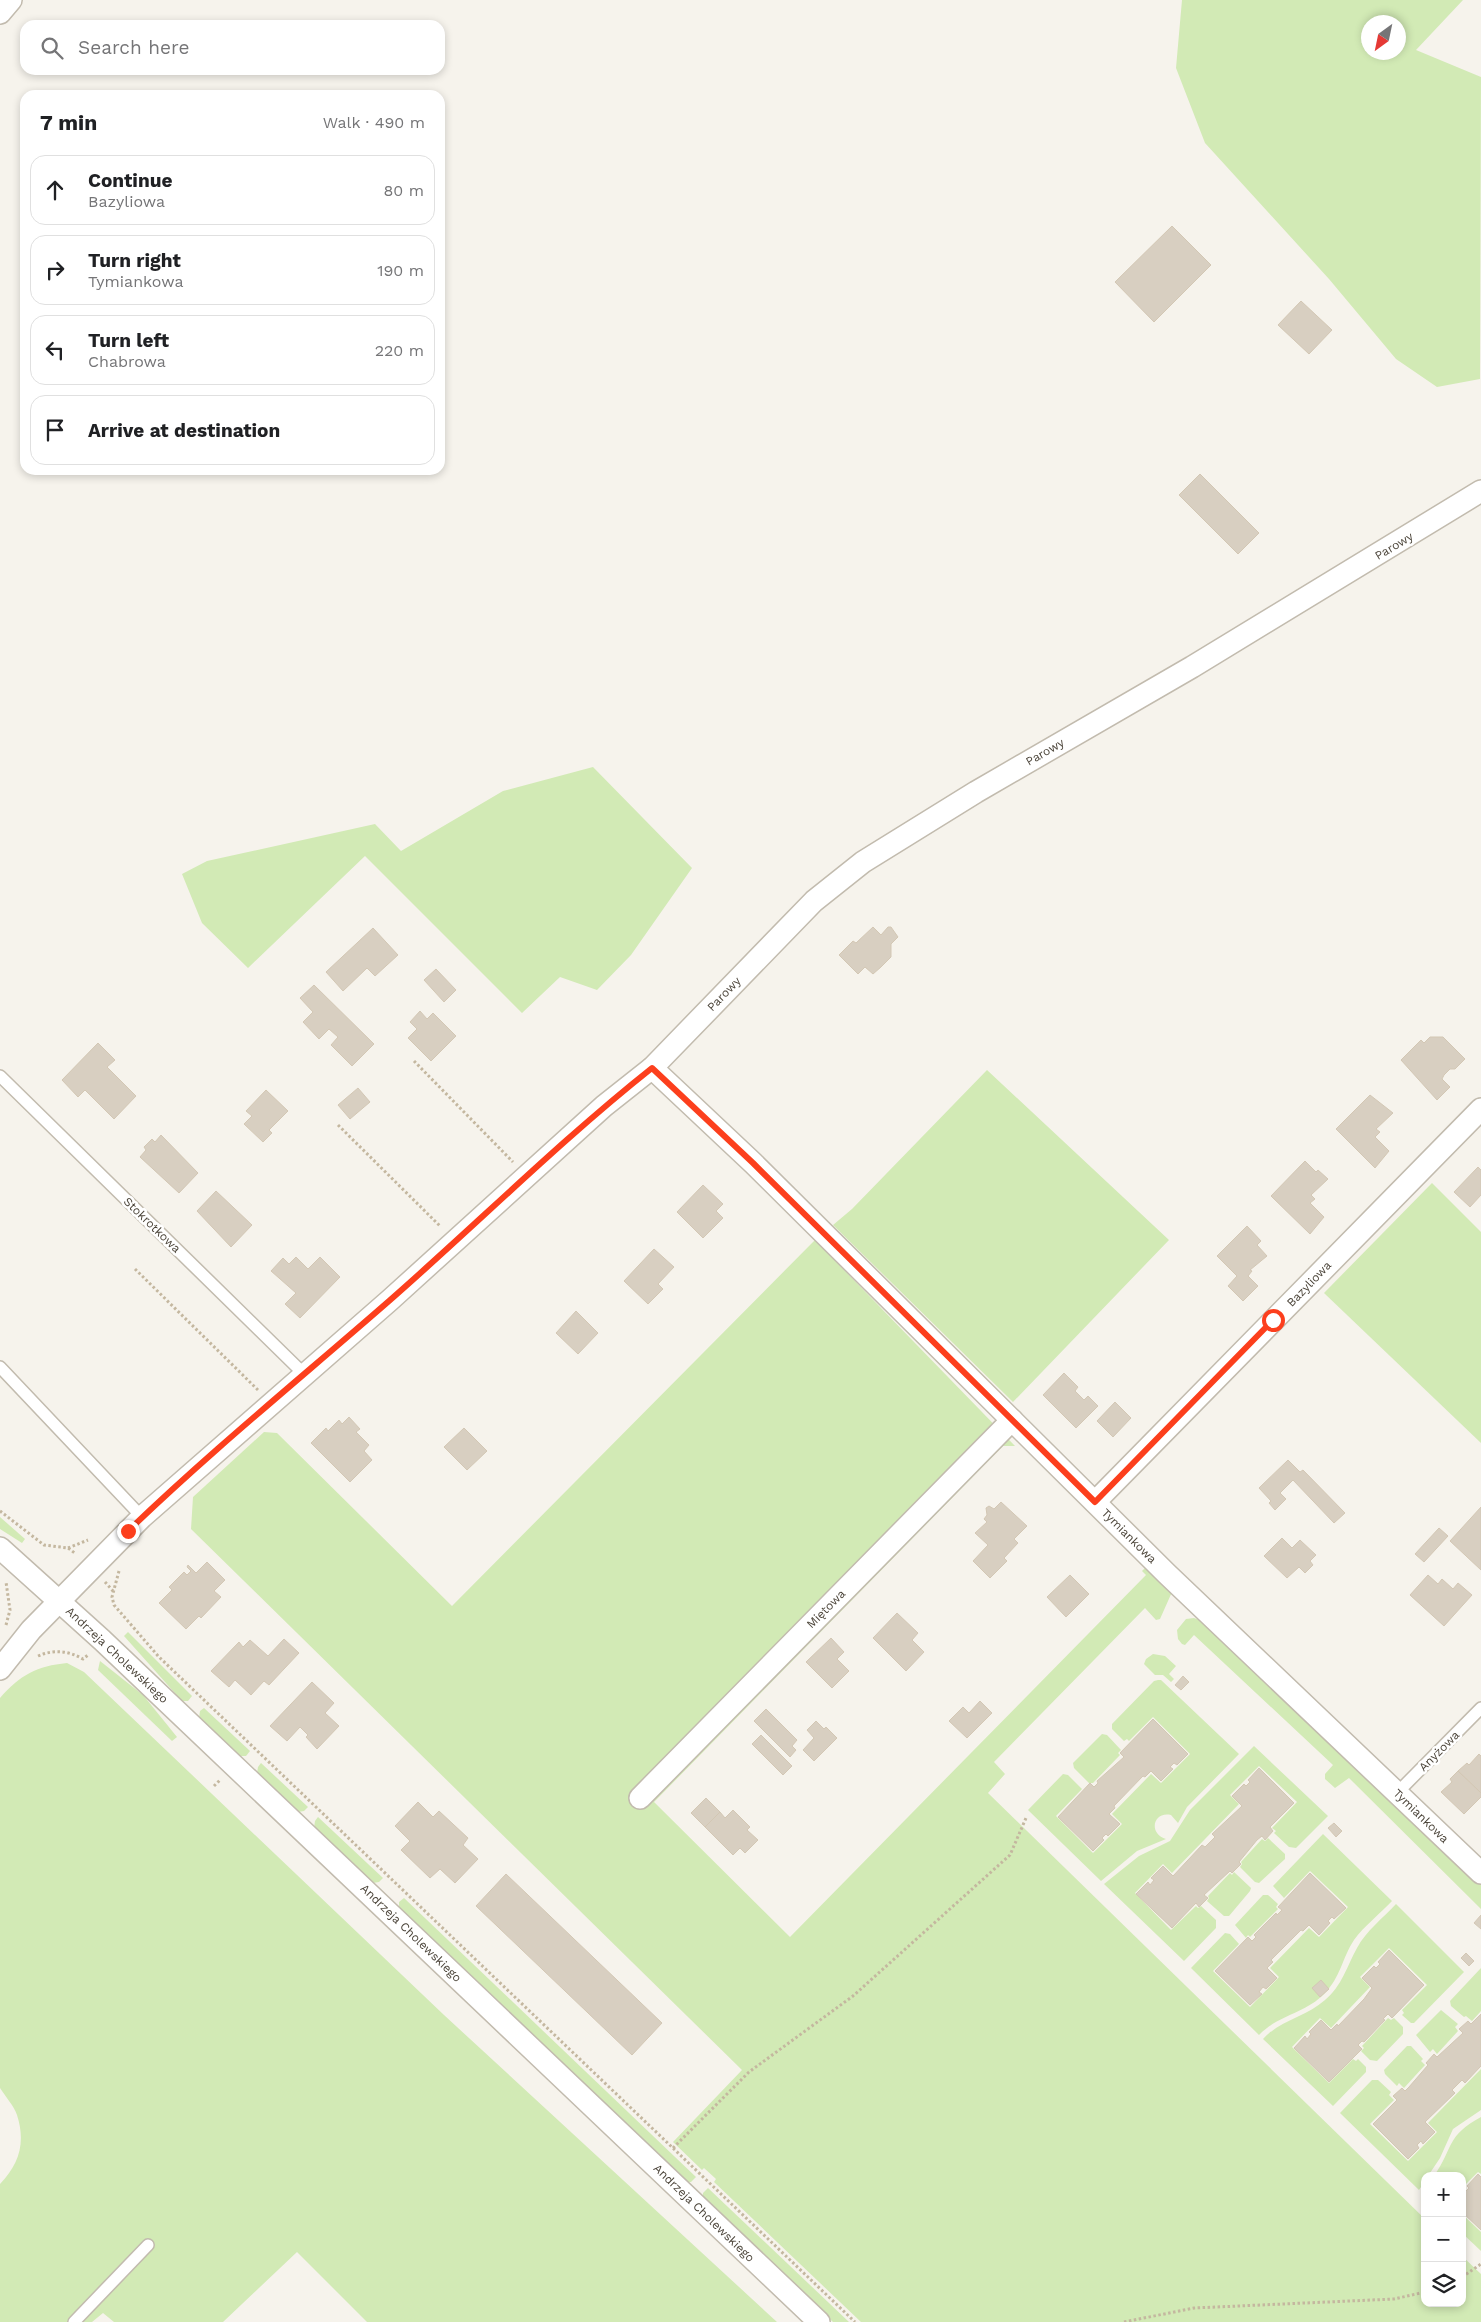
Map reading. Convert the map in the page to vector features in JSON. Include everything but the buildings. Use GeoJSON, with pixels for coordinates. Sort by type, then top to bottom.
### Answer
{"type":"FeatureCollection","features":[{"type":"Feature","properties":{"kind":"street"},"geometry":{"type":"LineString","coordinates":[[0,13],[11,0]]}},
{"type":"Feature","properties":{"kind":"street","name":"Parowy"},"geometry":{"type":"LineString","coordinates":[[0,1670],[31,1630],[142,1517],[271,1402],[390,1300],[604,1106],[652,1068],[814,902],[862,862],[976,792],[1192,667],[1481,491]]}},
{"type":"Feature","properties":{"kind":"street","name":"Tymiankowa"},"geometry":{"type":"LineString","coordinates":[[652,1068],[753,1163],[1095,1502],[1481,1874]]}},
{"type":"Feature","properties":{"kind":"street","name":"Bazyliowa"},"geometry":{"type":"LineString","coordinates":[[1095,1502],[1481,1109]]}},
{"type":"Feature","properties":{"kind":"street","name":"Miętowa"},"geometry":{"type":"LineString","coordinates":[[640,1798],[1012,1420]]}},
{"type":"Feature","properties":{"kind":"street","name":"Andrzeja Cholewskiego"},"geometry":{"type":"LineString","coordinates":[[0,1548],[59,1600],[819,2322]]}},
{"type":"Feature","properties":{"kind":"lane","name":"Stokrotkowa"},"geometry":{"type":"LineString","coordinates":[[0,1076],[304,1374]]}},
{"type":"Feature","properties":{"kind":"lane"},"geometry":{"type":"LineString","coordinates":[[0,1367],[142,1517]]}},
{"type":"Feature","properties":{"kind":"lane","name":"Anyżowa"},"geometry":{"type":"LineString","coordinates":[[1397,1793],[1481,1708]]}},
{"type":"Feature","properties":{"kind":"lane"},"geometry":{"type":"LineString","coordinates":[[74,2322],[148,2245]]}},
{"type":"Feature","properties":{"kind":"path"},"geometry":{"type":"LineString","coordinates":[[414,1061],[528,1176]]}},
{"type":"Feature","properties":{"kind":"path"},"geometry":{"type":"LineString","coordinates":[[338,1124],[454,1241]]}},
{"type":"Feature","properties":{"kind":"path"},"geometry":{"type":"LineString","coordinates":[[135,1269],[271,1402]]}},
{"type":"Feature","properties":{"kind":"path"},"geometry":{"type":"LineString","coordinates":[[0,1511],[41,1542],[49,1546],[68,1548],[76,1555]]}},
{"type":"Feature","properties":{"kind":"path"},"geometry":{"type":"LineString","coordinates":[[36,1547],[41,1542]]}},
{"type":"Feature","properties":{"kind":"path"},"geometry":{"type":"LineString","coordinates":[[10,1578],[6,1583],[10,1610]]}},
{"type":"Feature","properties":{"kind":"path"},"geometry":{"type":"LineString","coordinates":[[104,1581],[113,1591],[114,1605],[123,1618],[200,1698],[855,2322]]}},
{"type":"Feature","properties":{"kind":"path"},"geometry":{"type":"LineString","coordinates":[[118,1622],[123,1618]]}},
{"type":"Feature","properties":{"kind":"path"},"geometry":{"type":"LineString","coordinates":[[54,1652],[69,1652],[83,1660],[90,1652]]}},
{"type":"Feature","properties":{"kind":"path"},"geometry":{"type":"LineString","coordinates":[[673,2148],[750,2072],[853,1996],[1010,1856],[1026,1818]]}},
{"type":"Feature","properties":{"kind":"path"},"geometry":{"type":"LineString","coordinates":[[1466,2274],[1481,2264]]}},
{"type":"Feature","properties":{"kind":"path"},"geometry":{"type":"LineString","coordinates":[[1124,2322],[1194,2308],[1394,2299],[1421,2293]]}},
{"type":"Feature","properties":{"kind":"green space"},"geometry":{"type":"Polygon","coordinates":[[[1182,0],[1463,0],[1416,50],[1481,77],[1480,379],[1437,387],[1396,359],[1329,279],[1205,143],[1176,68],[1182,0]]]}},
{"type":"Feature","properties":{"kind":"green space"},"geometry":{"type":"Polygon","coordinates":[[[593,767],[692,868],[631,955],[597,990],[560,977],[522,1013],[365,856],[248,968],[202,923],[182,874],[207,861],[375,824],[401,851],[503,791],[593,767]]]}},
{"type":"Feature","properties":{"kind":"green space"},"geometry":{"type":"Polygon","coordinates":[[[987,1070],[1169,1240],[1013,1402],[833,1225],[852,1209],[987,1070]]]}},
{"type":"Feature","properties":{"kind":"green space"},"geometry":{"type":"Polygon","coordinates":[[[1432,1183],[1481,1232],[1481,1443],[1324,1293],[1432,1183]]]}},
{"type":"Feature","properties":{"kind":"green space"},"geometry":{"type":"Polygon","coordinates":[[[815,1240],[1015,1446],[1003,1446],[654,1802],[790,1937],[1146,1575],[1142,1571],[1146,1567],[1172,1592],[1160,1619],[1156,1620],[1145,1608],[994,1762],[1005,1774],[988,1793],[1421,2215],[1421,2307],[1466,2307],[1466,2260],[1481,2274],[1481,2322],[861,2322],[714,2182],[716,2179],[704,2168],[702,2170],[673,2142],[742,2070],[191,1529],[193,1497],[264,1432],[277,1433],[452,1606],[815,1240]]]}},
{"type":"Feature","properties":{"kind":"green space"},"geometry":{"type":"Polygon","coordinates":[[[0,1517],[25,1539],[22,1543],[0,1529],[0,1517]]]}},
{"type":"Feature","properties":{"kind":"green space"},"geometry":{"type":"Polygon","coordinates":[[[1194,1618],[1202,1621],[1481,1885],[1481,1909],[1349,1778],[1335,1788],[1325,1779],[1325,1774],[1333,1765],[1194,1635],[1185,1645],[1182,1644],[1178,1639],[1177,1630],[1186,1619],[1194,1618]]]}},
{"type":"Feature","properties":{"kind":"green space"},"geometry":{"type":"Polygon","coordinates":[[[128,1632],[192,1696],[188,1701],[182,1701],[124,1636],[128,1632]]]}},
{"type":"Feature","properties":{"kind":"green space"},"geometry":{"type":"Polygon","coordinates":[[[1153,1654],[1165,1656],[1176,1666],[1169,1674],[1174,1679],[1171,1682],[1163,1675],[1155,1675],[1144,1664],[1146,1659],[1153,1654]]]}},
{"type":"Feature","properties":{"kind":"green space"},"geometry":{"type":"Polygon","coordinates":[[[100,1661],[143,1695],[177,1737],[172,1741],[98,1670],[100,1661]]]}},
{"type":"Feature","properties":{"kind":"green space"},"geometry":{"type":"Polygon","coordinates":[[[67,1663],[84,1672],[444,2015],[777,2322],[367,2322],[297,2252],[223,2322],[114,2322],[103,2313],[92,2322],[0,2322],[0,2184],[16,2161],[21,2144],[21,2135],[16,2112],[0,2088],[0,1698],[15,1683],[30,1673],[47,1666],[67,1663]]]}},
{"type":"Feature","properties":{"kind":"green space"},"geometry":{"type":"Polygon","coordinates":[[[1161,1680],[1239,1754],[1187,1807],[1178,1823],[1171,1815],[1160,1816],[1155,1824],[1155,1828],[1160,1836],[1166,1839],[1137,1851],[1101,1881],[1028,1810],[1063,1774],[1068,1775],[1082,1789],[1056,1816],[1093,1853],[1122,1824],[1112,1814],[1151,1774],[1161,1783],[1190,1754],[1153,1717],[1129,1741],[1127,1739],[1124,1741],[1112,1729],[1112,1724],[1154,1681],[1161,1680]]]}},
{"type":"Feature","properties":{"kind":"green space"},"geometry":{"type":"Polygon","coordinates":[[[204,1708],[250,1751],[246,1756],[240,1756],[199,1718],[200,1711],[204,1708]]]}},
{"type":"Feature","properties":{"kind":"green space"},"geometry":{"type":"Polygon","coordinates":[[[1102,1734],[1107,1735],[1121,1750],[1118,1753],[1120,1755],[1093,1783],[1089,1783],[1074,1768],[1073,1763],[1102,1734]]]}},
{"type":"Feature","properties":{"kind":"green space"},"geometry":{"type":"Polygon","coordinates":[[[1254,1746],[1328,1816],[1296,1848],[1289,1847],[1274,1833],[1276,1831],[1272,1828],[1297,1802],[1259,1766],[1230,1795],[1239,1804],[1172,1873],[1163,1864],[1135,1893],[1171,1930],[1196,1906],[1198,1908],[1201,1906],[1216,1920],[1216,1928],[1184,1961],[1104,1884],[1139,1856],[1170,1841],[1190,1810],[1254,1746]]]}},
{"type":"Feature","properties":{"kind":"green space"},"geometry":{"type":"Polygon","coordinates":[[[261,1763],[308,1807],[304,1811],[298,1812],[257,1773],[261,1763]]]}},
{"type":"Feature","properties":{"kind":"green space"},"geometry":{"type":"Polygon","coordinates":[[[318,1817],[383,1878],[379,1882],[373,1883],[314,1828],[318,1817]]]}},
{"type":"Feature","properties":{"kind":"green space"},"geometry":{"type":"Polygon","coordinates":[[[1323,1834],[1392,1901],[1354,1940],[1330,1988],[1309,2006],[1275,2023],[1259,2035],[1191,1968],[1225,1933],[1230,1934],[1239,1944],[1213,1971],[1250,2007],[1279,1977],[1270,1968],[1309,1928],[1319,1937],[1348,1907],[1310,1871],[1284,1898],[1273,1886],[1323,1834]]]}},
{"type":"Feature","properties":{"kind":"green space"},"geometry":{"type":"Polygon","coordinates":[[[1268,1838],[1285,1854],[1285,1859],[1259,1883],[1255,1882],[1240,1867],[1241,1862],[1262,1839],[1265,1841],[1268,1838]]]}},
{"type":"Feature","properties":{"kind":"green space"},"geometry":{"type":"Polygon","coordinates":[[[1234,1872],[1251,1888],[1229,1916],[1224,1916],[1207,1901],[1208,1896],[1230,1873],[1232,1875],[1234,1872]]]}},
{"type":"Feature","properties":{"kind":"green space"},"geometry":{"type":"Polygon","coordinates":[[[1263,1895],[1268,1895],[1278,1904],[1276,1907],[1278,1909],[1250,1937],[1248,1935],[1246,1938],[1235,1925],[1263,1895]]]}},
{"type":"Feature","properties":{"kind":"green space"},"geometry":{"type":"Polygon","coordinates":[[[404,1898],[696,2177],[691,2182],[686,2182],[399,1908],[399,1902],[404,1898]]]}},
{"type":"Feature","properties":{"kind":"green space"},"geometry":{"type":"Polygon","coordinates":[[[1396,1904],[1464,1972],[1414,2023],[1411,2023],[1402,2015],[1404,2013],[1402,2010],[1427,1985],[1389,1948],[1360,1977],[1370,1987],[1331,2028],[1320,2018],[1292,2047],[1329,2083],[1353,2059],[1356,2061],[1358,2059],[1366,2067],[1366,2072],[1333,2106],[1263,2039],[1277,2027],[1318,2006],[1331,1994],[1340,1982],[1361,1942],[1370,1930],[1396,1904]]]}},
{"type":"Feature","properties":{"kind":"green space"},"geometry":{"type":"Polygon","coordinates":[[[1481,1968],[1481,2011],[1472,2021],[1451,2006],[1450,2001],[1481,1968]]]}},
{"type":"Feature","properties":{"kind":"green space"},"geometry":{"type":"Polygon","coordinates":[[[1441,2010],[1458,2024],[1455,2027],[1458,2031],[1437,2054],[1433,2049],[1430,2052],[1416,2035],[1441,2010]]]}},
{"type":"Feature","properties":{"kind":"green space"},"geometry":{"type":"Polygon","coordinates":[[[1388,2018],[1391,2020],[1394,2018],[1403,2027],[1403,2034],[1377,2061],[1370,2060],[1361,2051],[1364,2048],[1362,2046],[1388,2018]]]}},
{"type":"Feature","properties":{"kind":"green space"},"geometry":{"type":"Polygon","coordinates":[[[1407,2046],[1411,2046],[1423,2059],[1421,2061],[1425,2065],[1404,2088],[1399,2083],[1397,2086],[1385,2074],[1384,2070],[1407,2046]]]}},
{"type":"Feature","properties":{"kind":"green space"},"geometry":{"type":"Polygon","coordinates":[[[1481,2069],[1481,2110],[1453,2129],[1440,2158],[1431,2172],[1421,2172],[1421,2187],[1419,2190],[1340,2113],[1372,2080],[1378,2080],[1391,2092],[1389,2095],[1394,2100],[1370,2124],[1408,2161],[1437,2132],[1428,2123],[1481,2069]]]}},
{"type":"Feature","properties":{"kind":"green space"},"geometry":{"type":"Polygon","coordinates":[[[1481,2117],[1481,2174],[1478,2172],[1466,2184],[1466,2172],[1436,2172],[1456,2136],[1481,2117]]]}},
{"type":"Feature","properties":{"kind":"green space"},"geometry":{"type":"Polygon","coordinates":[[[708,2188],[849,2322],[833,2322],[703,2198],[703,2193],[708,2188]]]}},
{"type":"Feature","properties":{"kind":"green space"},"geometry":{"type":"Polygon","coordinates":[[[1466,2218],[1481,2232],[1481,2251],[1466,2237],[1466,2218]]]}},
{"type":"Feature","properties":{"kind":"route"},"geometry":{"type":"LineString","coordinates":[[128,1531],[271,1402],[390,1300],[604,1106],[652,1068],[753,1163],[1095,1502],[1273,1320]]}}]}
